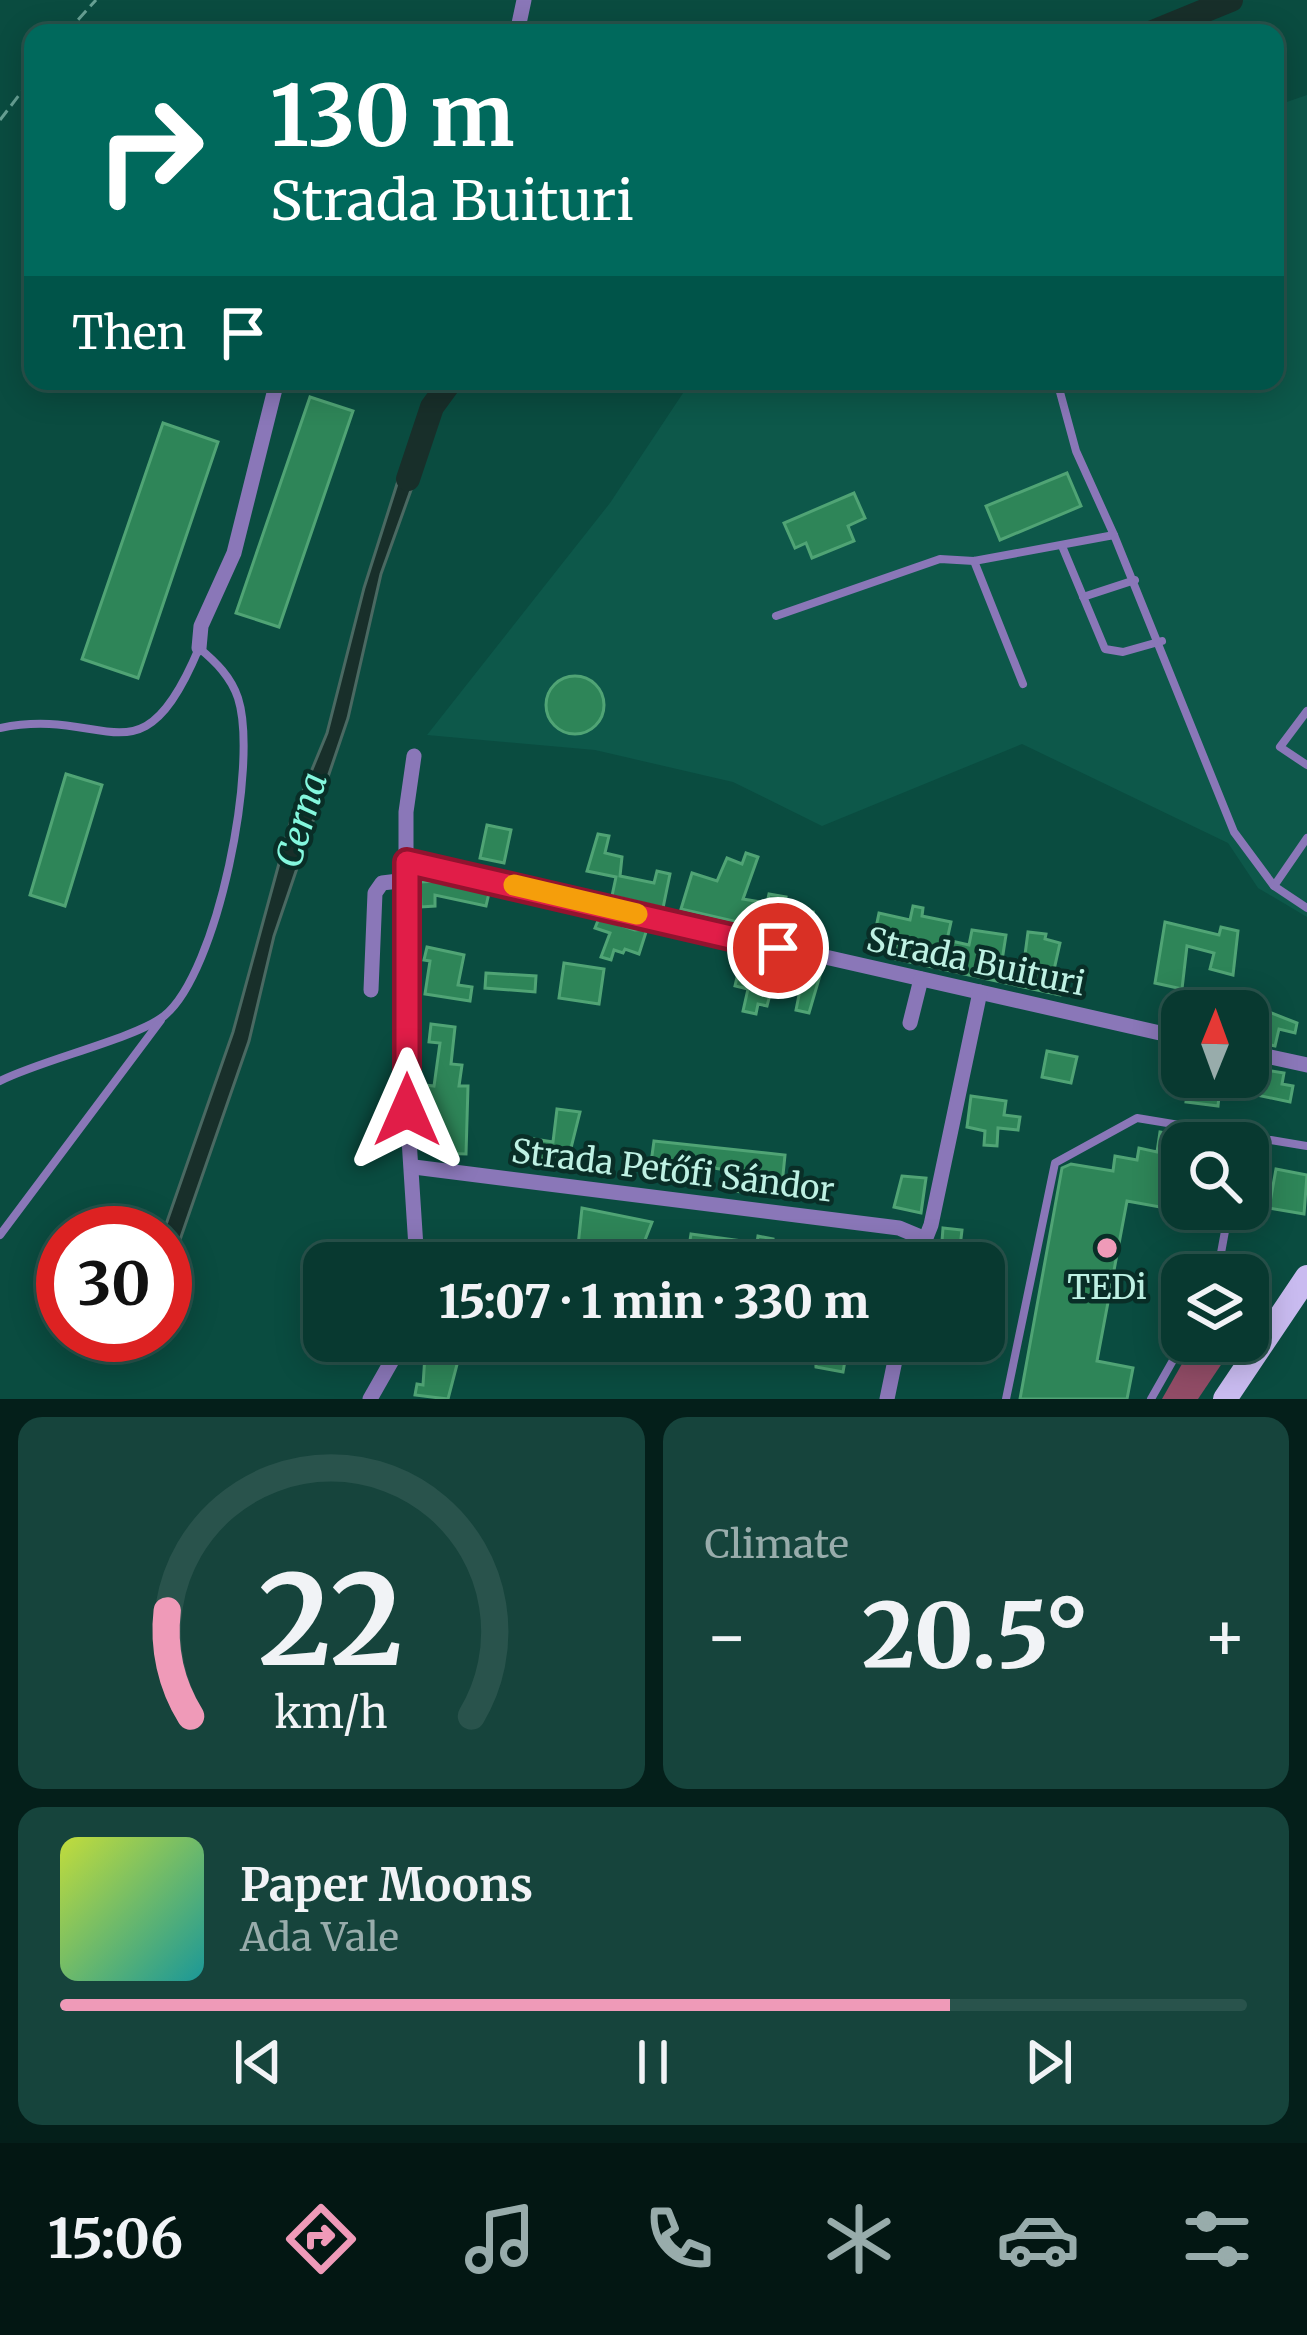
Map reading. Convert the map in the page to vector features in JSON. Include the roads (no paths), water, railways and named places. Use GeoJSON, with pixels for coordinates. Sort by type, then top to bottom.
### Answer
{"type":"FeatureCollection","features":[{"type":"Feature","properties":{"kind":"main road"},"geometry":{"type":"LineString","coordinates":[[1269,1321],[1307,1277]]}},
{"type":"Feature","properties":{"kind":"main road"},"geometry":{"type":"LineString","coordinates":[[1225,1399],[1244,1362]]}},
{"type":"Feature","properties":{"kind":"street"},"geometry":{"type":"LineString","coordinates":[[199,648],[201,626],[233,553],[276,390]]}},
{"type":"Feature","properties":{"kind":"street"},"geometry":{"type":"LineString","coordinates":[[414,756],[407,787],[406,1093],[416,1242]]}},
{"type":"Feature","properties":{"kind":"street","name":"Strada Buituri"},"geometry":{"type":"LineString","coordinates":[[407,862],[1161,1033]]}},
{"type":"Feature","properties":{"kind":"street"},"geometry":{"type":"LineString","coordinates":[[371,990],[375,893],[382,883],[407,880]]}},
{"type":"Feature","properties":{"kind":"street"},"geometry":{"type":"LineString","coordinates":[[910,1023],[921,979]]}},
{"type":"Feature","properties":{"kind":"street"},"geometry":{"type":"LineString","coordinates":[[921,1242],[931,1225],[980,992]]}},
{"type":"Feature","properties":{"kind":"street"},"geometry":{"type":"LineString","coordinates":[[1269,1057],[1307,1065]]}},
{"type":"Feature","properties":{"kind":"street","name":"Strada Petőfi Sándor"},"geometry":{"type":"LineString","coordinates":[[414,1167],[899,1228],[922,1238]]}},
{"type":"Feature","properties":{"kind":"street"},"geometry":{"type":"LineString","coordinates":[[370,1399],[392,1362]]}},
{"type":"Feature","properties":{"kind":"street"},"geometry":{"type":"LineString","coordinates":[[887,1399],[895,1362]]}},
{"type":"Feature","properties":{"kind":"lane"},"geometry":{"type":"LineString","coordinates":[[1059,390],[1076,451],[1162,641],[1234,832],[1274,886],[1307,908]]}},
{"type":"Feature","properties":{"kind":"lane"},"geometry":{"type":"LineString","coordinates":[[776,616],[940,559],[974,561],[1114,535]]}},
{"type":"Feature","properties":{"kind":"lane"},"geometry":{"type":"LineString","coordinates":[[1062,546],[1106,649],[1124,652],[1162,641]]}},
{"type":"Feature","properties":{"kind":"lane"},"geometry":{"type":"LineString","coordinates":[[974,561],[1023,684]]}},
{"type":"Feature","properties":{"kind":"lane"},"geometry":{"type":"LineString","coordinates":[[1083,597],[1135,580]]}},
{"type":"Feature","properties":{"kind":"lane"},"geometry":{"type":"LineString","coordinates":[[0,728],[49,722],[130,734],[146,731],[175,699],[199,648],[220,665],[238,698],[244,774],[212,922],[189,987],[0,1235]]}},
{"type":"Feature","properties":{"kind":"lane"},"geometry":{"type":"LineString","coordinates":[[1307,711],[1280,747],[1307,765]]}},
{"type":"Feature","properties":{"kind":"lane"},"geometry":{"type":"LineString","coordinates":[[1274,886],[1307,838]]}},
{"type":"Feature","properties":{"kind":"lane"},"geometry":{"type":"LineString","coordinates":[[0,1081],[162,1017]]}},
{"type":"Feature","properties":{"kind":"lane"},"geometry":{"type":"LineString","coordinates":[[1006,1399],[1055,1163],[1137,1118],[1161,1123]]}},
{"type":"Feature","properties":{"kind":"lane"},"geometry":{"type":"LineString","coordinates":[[1269,1141],[1307,1146]]}},
{"type":"Feature","properties":{"kind":"lane"},"geometry":{"type":"LineString","coordinates":[[1151,1399],[1172,1362]]}},
{"type":"Feature","properties":{"kind":"water"},"geometry":{"type":"Polygon","coordinates":[[[410,443],[425,451],[381,574],[348,718],[274,936],[249,1041],[192,1206],[172,1206],[233,1032],[290,823],[327,733],[364,588],[410,443]]]}},
{"type":"Feature","properties":{"kind":"waterway","name":"Cerna"},"geometry":{"type":"LineString","coordinates":[[1172,24],[1231,0]]}},
{"type":"Feature","properties":{"kind":"waterway","name":"Cerna"},"geometry":{"type":"LineString","coordinates":[[408,479],[432,407],[444,390]]}},
{"type":"Feature","properties":{"kind":"place","name":"TEDi"},"geometry":{"type":"Point","coordinates":[1107,1248]}}]}
